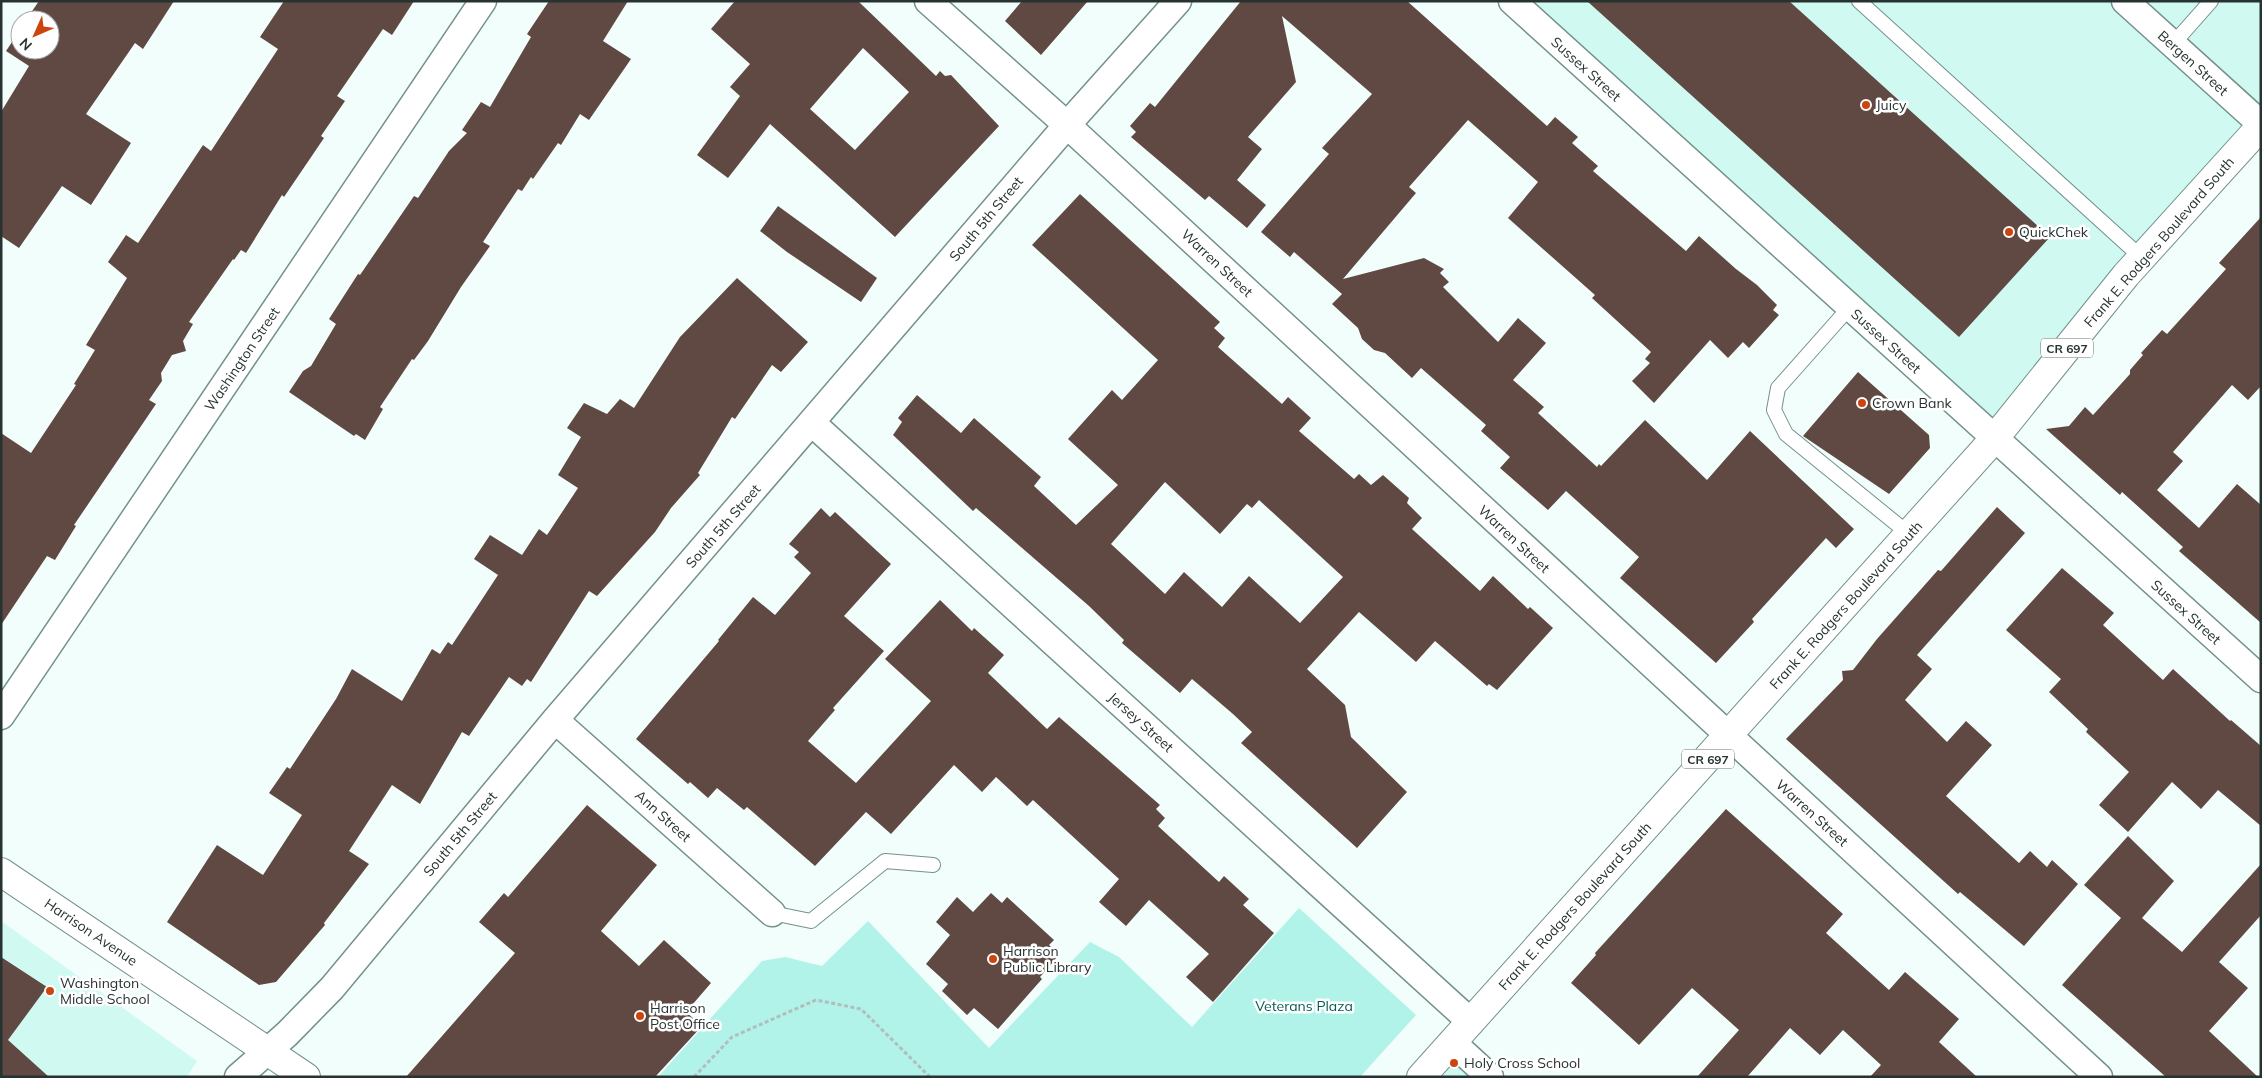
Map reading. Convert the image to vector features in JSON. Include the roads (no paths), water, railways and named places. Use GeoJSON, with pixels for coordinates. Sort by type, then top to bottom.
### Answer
{"type":"FeatureCollection","features":[{"type":"Feature","properties":{"kind":"main road","name":"Frank E. Rodgers Boulevard South"},"geometry":{"type":"LineString","coordinates":[[1421,1077],[1994,439],[2142,258],[2261,125]]}},
{"type":"Feature","properties":{"kind":"main road","name":"Harrison Avenue"},"geometry":{"type":"LineString","coordinates":[[1,872],[306,1077]]}},
{"type":"Feature","properties":{"kind":"street","name":"Washington Street"},"geometry":{"type":"LineString","coordinates":[[1,716],[483,1]]}},
{"type":"Feature","properties":{"kind":"street","name":"Warren Street"},"geometry":{"type":"LineString","coordinates":[[928,1],[1067,125],[1728,737],[2099,1077]]}},
{"type":"Feature","properties":{"kind":"street","name":"South 5th Street"},"geometry":{"type":"LineString","coordinates":[[238,1077],[268,1051],[332,988],[555,720],[1067,125],[1178,1]]}},
{"type":"Feature","properties":{"kind":"street","name":"Sussex Street"},"geometry":{"type":"LineString","coordinates":[[1512,1],[2261,679]]}},
{"type":"Feature","properties":{"kind":"street","name":"Bergen Street"},"geometry":{"type":"LineString","coordinates":[[2125,1],[2261,125]]}},
{"type":"Feature","properties":{"kind":"street","name":"Jersey Street"},"geometry":{"type":"LineString","coordinates":[[812,423],[1471,1022]]}},
{"type":"Feature","properties":{"kind":"street","name":"Ann Street"},"geometry":{"type":"LineString","coordinates":[[555,720],[772,913]]}},
{"type":"Feature","properties":{"kind":"street"},"geometry":{"type":"LineString","coordinates":[[1452,1042],[1490,1077]]}},
{"type":"Feature","properties":{"kind":"lane"},"geometry":{"type":"LineString","coordinates":[[1859,1],[2142,258]]}},
{"type":"Feature","properties":{"kind":"lane"},"geometry":{"type":"LineString","coordinates":[[2173,44],[2212,1]]}},
{"type":"Feature","properties":{"kind":"lane"},"geometry":{"type":"LineString","coordinates":[[1849,308],[1778,388],[1774,410],[1786,434],[1909,534]]}},
{"type":"Feature","properties":{"kind":"lane"},"geometry":{"type":"LineString","coordinates":[[772,913],[811,921],[886,861],[933,865]]}},
{"type":"Feature","properties":{"kind":"place","name":"Juicy"},"geometry":{"type":"Point","coordinates":[1866,105]}},
{"type":"Feature","properties":{"kind":"place","name":"QuickChek"},"geometry":{"type":"Point","coordinates":[2009,232]}},
{"type":"Feature","properties":{"kind":"place","name":"Crown Bank"},"geometry":{"type":"Point","coordinates":[1862,403]}},
{"type":"Feature","properties":{"kind":"place","name":"Harrison Public Library"},"geometry":{"type":"Point","coordinates":[993,959]}},
{"type":"Feature","properties":{"kind":"place","name":"Washington Middle School"},"geometry":{"type":"Point","coordinates":[50,991]}},
{"type":"Feature","properties":{"kind":"place","name":"Harrison Post Office"},"geometry":{"type":"Point","coordinates":[640,1016]}},
{"type":"Feature","properties":{"kind":"place","name":"Holy Cross School"},"geometry":{"type":"Point","coordinates":[1454,1063]}},
{"type":"Feature","properties":{"kind":"park label","name":"Veterans Plaza"},"geometry":{"type":"Point","coordinates":[1304,1006]}}]}
